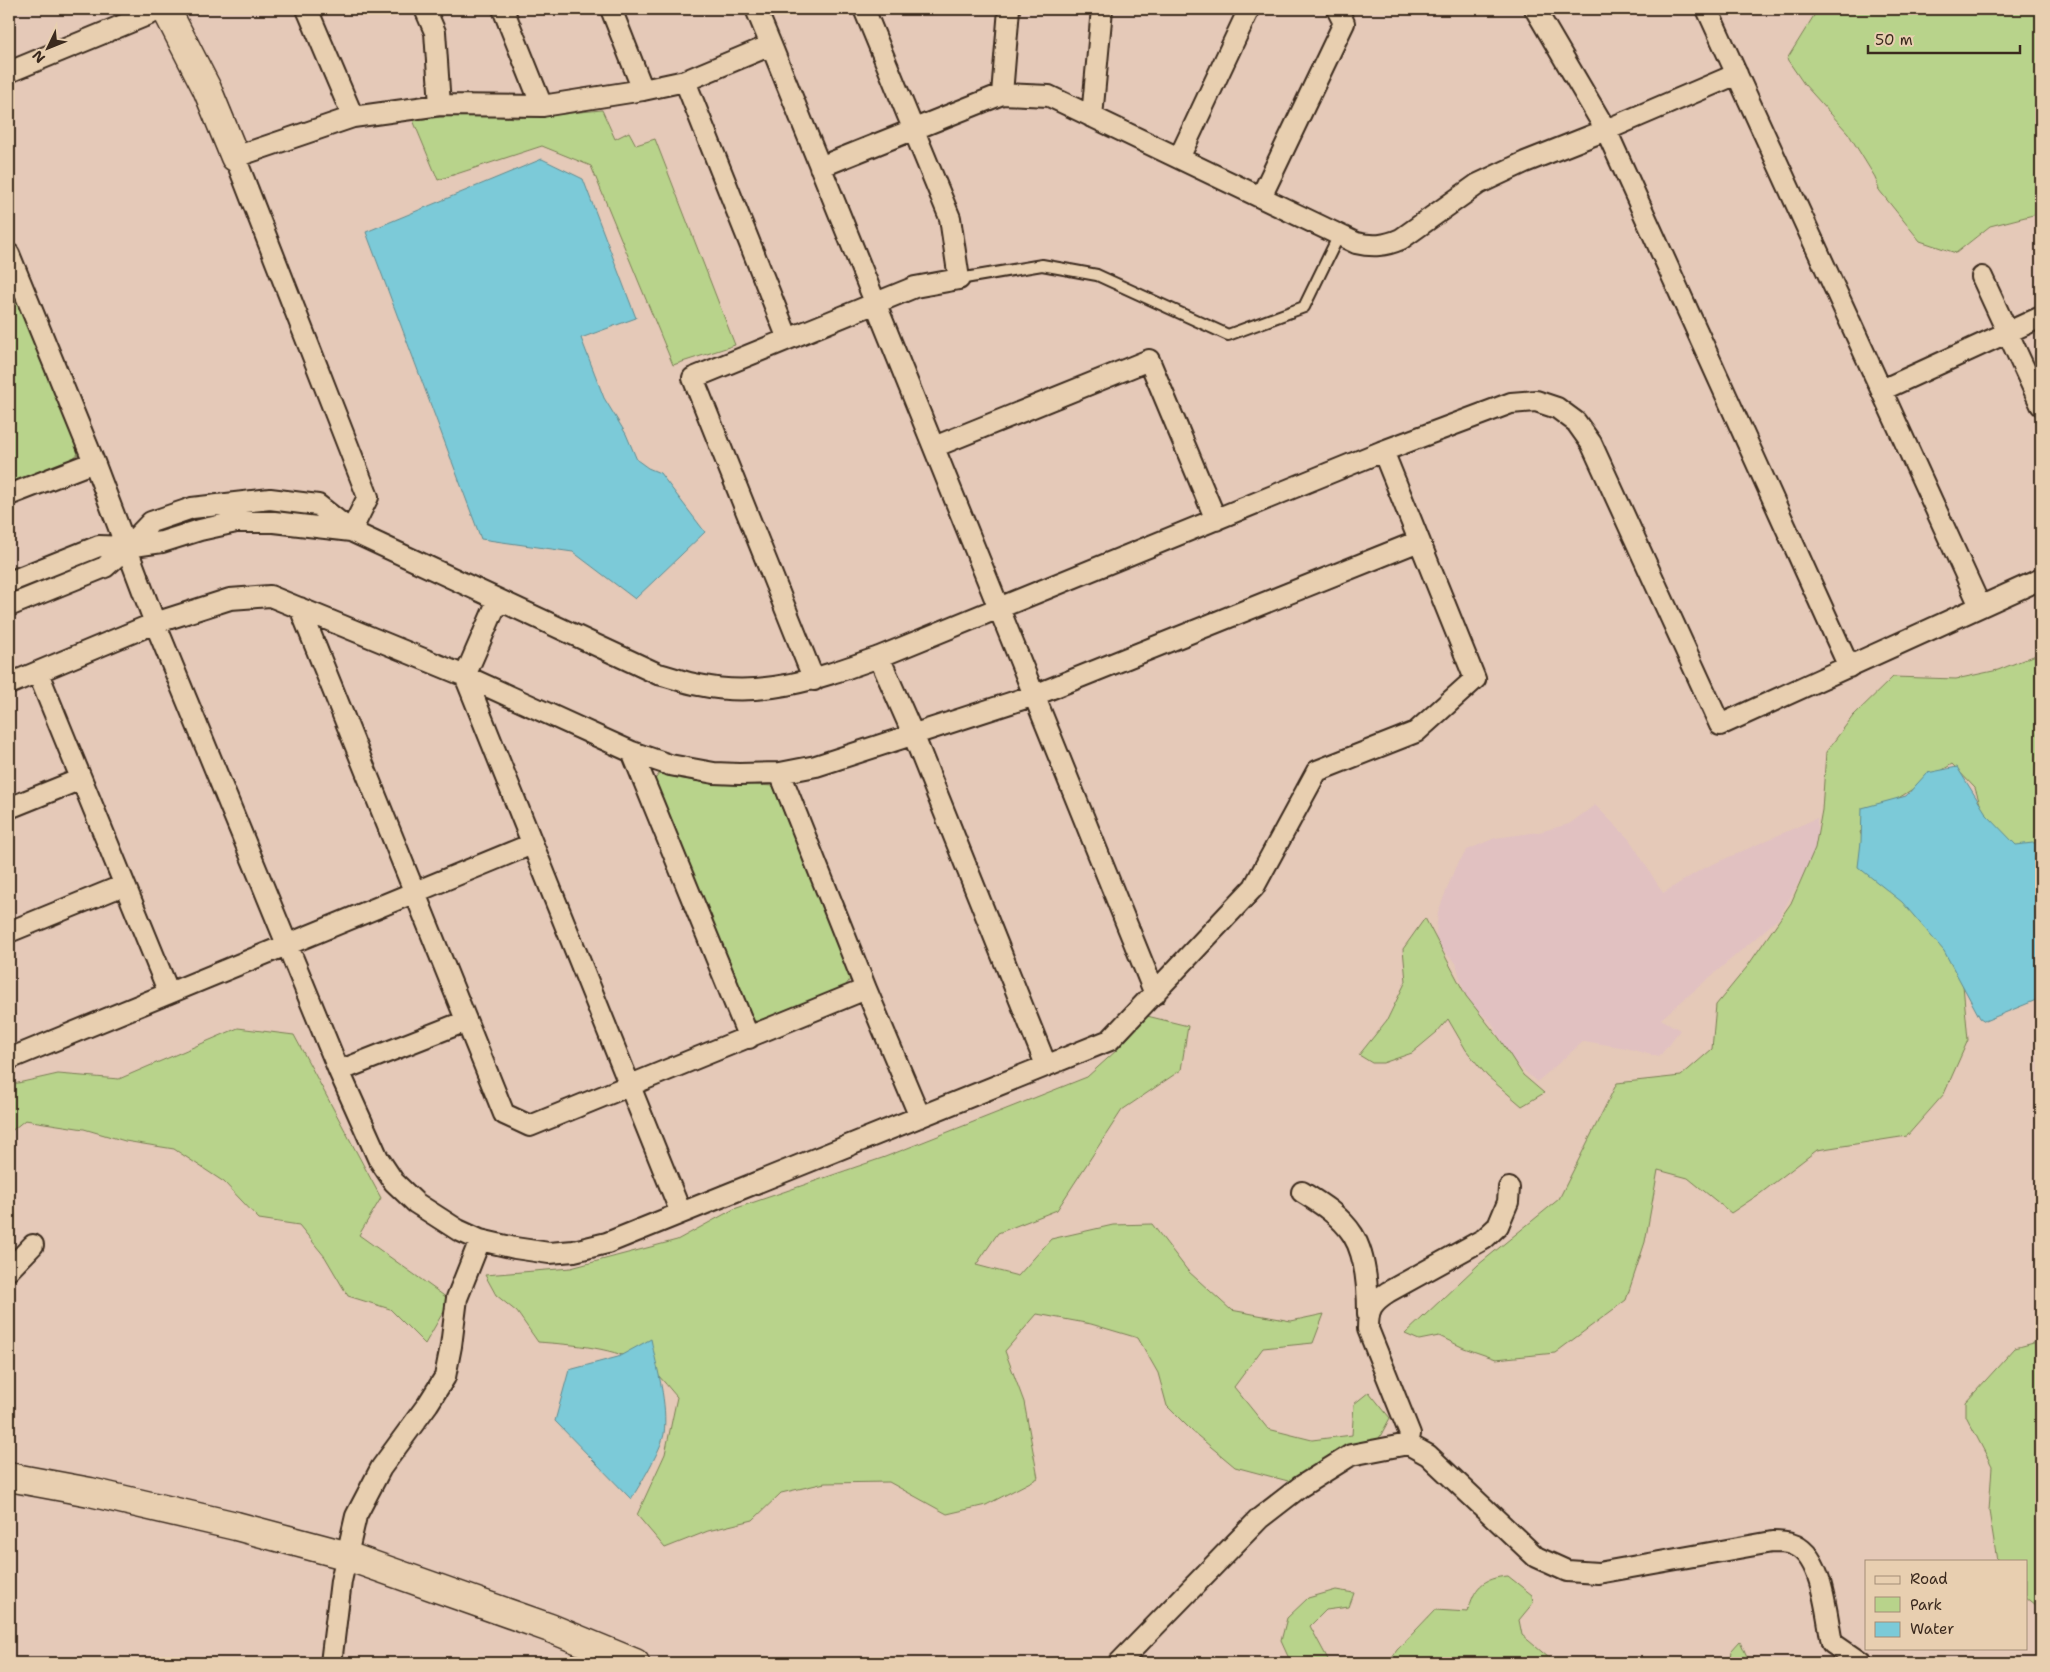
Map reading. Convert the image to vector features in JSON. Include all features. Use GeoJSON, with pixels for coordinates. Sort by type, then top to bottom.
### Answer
{"type":"FeatureCollection","features":[{"type":"Feature","properties":{"kind":"street"},"geometry":{"type":"LineString","coordinates":[[9,72],[162,9]]}},
{"type":"Feature","properties":{"kind":"street"},"geometry":{"type":"LineString","coordinates":[[166,9],[207,89],[368,497],[350,531]]}},
{"type":"Feature","properties":{"kind":"street"},"geometry":{"type":"LineString","coordinates":[[307,9],[354,117]]}},
{"type":"Feature","properties":{"kind":"street"},"geometry":{"type":"LineString","coordinates":[[426,9],[435,32],[440,106]]}},
{"type":"Feature","properties":{"kind":"street"},"geometry":{"type":"LineString","coordinates":[[503,9],[542,106]]}},
{"type":"Feature","properties":{"kind":"street"},"geometry":{"type":"LineString","coordinates":[[611,9],[643,90]]}},
{"type":"Feature","properties":{"kind":"street"},"geometry":{"type":"LineString","coordinates":[[756,9],[934,447],[997,608],[1035,696],[1155,994]]}},
{"type":"Feature","properties":{"kind":"street"},"geometry":{"type":"LineString","coordinates":[[814,680],[693,378],[915,287],[959,279],[950,218],[864,9]]}},
{"type":"Feature","properties":{"kind":"street"},"geometry":{"type":"LineString","coordinates":[[1002,94],[1010,9]]}},
{"type":"Feature","properties":{"kind":"street"},"geometry":{"type":"LineString","coordinates":[[1092,117],[1102,9]]}},
{"type":"Feature","properties":{"kind":"street"},"geometry":{"type":"LineString","coordinates":[[1178,158],[1249,9]]}},
{"type":"Feature","properties":{"kind":"street"},"geometry":{"type":"LineString","coordinates":[[1261,197],[1344,23],[1337,9]]}},
{"type":"Feature","properties":{"kind":"street"},"geometry":{"type":"LineString","coordinates":[[1535,9],[1606,130],[1849,667]]}},
{"type":"Feature","properties":{"kind":"street"},"geometry":{"type":"LineString","coordinates":[[1707,9],[1980,606]]}},
{"type":"Feature","properties":{"kind":"street"},"geometry":{"type":"LineString","coordinates":[[235,157],[354,117],[440,106],[542,106],[643,90],[685,80],[771,45]]}},
{"type":"Feature","properties":{"kind":"street"},"geometry":{"type":"LineString","coordinates":[[820,167],[1002,94],[1049,96],[1356,243],[1372,247],[1388,245],[1401,239],[1478,184],[1525,162],[1737,74]]}},
{"type":"Feature","properties":{"kind":"street"},"geometry":{"type":"LineString","coordinates":[[685,80],[788,339]]}},
{"type":"Feature","properties":{"kind":"street"},"geometry":{"type":"LineString","coordinates":[[9,254],[94,462],[155,622],[339,1072],[378,1158],[394,1182],[416,1203],[458,1230],[480,1240],[549,1253],[574,1251],[607,1243],[1110,1040],[1254,886],[1317,771],[1416,732],[1475,679],[1383,450]]}},
{"type":"Feature","properties":{"kind":"street"},"geometry":{"type":"LineString","coordinates":[[1982,277],[2041,405]]}},
{"type":"Feature","properties":{"kind":"street"},"geometry":{"type":"LineString","coordinates":[[1882,390],[2041,317]]}},
{"type":"Feature","properties":{"kind":"street"},"geometry":{"type":"LineString","coordinates":[[934,447],[1149,360],[1216,520]]}},
{"type":"Feature","properties":{"kind":"street"},"geometry":{"type":"LineString","coordinates":[[9,606],[105,567],[151,522],[192,508],[270,499],[318,505],[350,531],[658,674],[700,686],[738,690],[780,688],[814,680],[879,657],[1383,450],[1511,403],[1536,401],[1557,408],[1576,422],[1591,443],[1720,724],[2041,579]]}},
{"type":"Feature","properties":{"kind":"street"},"geometry":{"type":"LineString","coordinates":[[9,495],[94,462]]}},
{"type":"Feature","properties":{"kind":"street"},"geometry":{"type":"LineString","coordinates":[[9,684],[155,622],[230,599],[270,596],[465,676],[632,752],[670,765],[714,773],[780,773],[816,766],[1035,696],[1419,541]]}},
{"type":"Feature","properties":{"kind":"street"},"geometry":{"type":"LineString","coordinates":[[9,582],[99,546],[127,547]]}},
{"type":"Feature","properties":{"kind":"street"},"geometry":{"type":"LineString","coordinates":[[498,600],[465,676],[681,1213]]}},
{"type":"Feature","properties":{"kind":"street"},"geometry":{"type":"LineString","coordinates":[[300,608],[504,1114],[530,1126],[866,990]]}},
{"type":"Feature","properties":{"kind":"street"},"geometry":{"type":"LineString","coordinates":[[879,657],[913,734],[1046,1065]]}},
{"type":"Feature","properties":{"kind":"street"},"geometry":{"type":"LineString","coordinates":[[38,673],[169,993]]}},
{"type":"Feature","properties":{"kind":"street"},"geometry":{"type":"LineString","coordinates":[[632,752],[749,1038]]}},
{"type":"Feature","properties":{"kind":"street"},"geometry":{"type":"LineString","coordinates":[[780,773],[866,990],[920,1117]]}},
{"type":"Feature","properties":{"kind":"street"},"geometry":{"type":"LineString","coordinates":[[9,808],[81,778]]}},
{"type":"Feature","properties":{"kind":"street"},"geometry":{"type":"LineString","coordinates":[[9,1059],[532,844]]}},
{"type":"Feature","properties":{"kind":"street"},"geometry":{"type":"LineString","coordinates":[[9,932],[124,885]]}},
{"type":"Feature","properties":{"kind":"street"},"geometry":{"type":"LineString","coordinates":[[339,1072],[466,1021]]}},
{"type":"Feature","properties":{"kind":"street"},"geometry":{"type":"LineString","coordinates":[[1368,1314],[1375,1300],[1484,1239],[1498,1226],[1508,1202],[1509,1188]]}},
{"type":"Feature","properties":{"kind":"street"},"geometry":{"type":"LineString","coordinates":[[1302,1192],[1338,1217],[1353,1235],[1368,1288],[1368,1329],[1410,1434],[1408,1444]]}},
{"type":"Feature","properties":{"kind":"street"},"geometry":{"type":"LineString","coordinates":[[331,1663],[341,1581],[356,1516],[381,1468],[428,1404],[445,1376],[457,1298],[480,1240]]}},
{"type":"Feature","properties":{"kind":"street"},"geometry":{"type":"LineString","coordinates":[[9,1270],[33,1244]]}},
{"type":"Feature","properties":{"kind":"street"},"geometry":{"type":"LineString","coordinates":[[1119,1663],[1260,1518],[1300,1487],[1351,1455],[1408,1444],[1428,1455],[1536,1557],[1567,1571],[1598,1573],[1772,1542],[1792,1544],[1807,1553],[1816,1569],[1832,1643],[1861,1663]]}},
{"type":"Feature","properties":{"kind":"street"},"geometry":{"type":"LineString","coordinates":[[9,1477],[90,1492],[236,1526],[347,1556],[550,1628],[634,1663]]}},
{"type":"Feature","properties":{"kind":"lane"},"geometry":{"type":"LineString","coordinates":[[959,279],[1042,265],[1097,275],[1228,335],[1304,307],[1339,234]]}},
{"type":"Feature","properties":{"kind":"shaded area"},"geometry":{"type":"Polygon","coordinates":[[[1595,805],[1630,840],[1663,893],[1702,869],[1817,818],[1818,848],[1779,918],[1661,1019],[1680,1030],[1659,1057],[1626,1048],[1584,1041],[1537,1082],[1510,1059],[1492,1023],[1466,1000],[1456,963],[1435,943],[1438,912],[1455,868],[1467,850],[1495,838],[1539,832],[1569,824],[1595,805]]]}},
{"type":"Feature","properties":{"kind":"green space"},"geometry":{"type":"Polygon","coordinates":[[[1818,9],[2041,9],[2041,213],[1990,226],[1956,253],[1920,241],[1879,190],[1875,177],[1848,133],[1804,84],[1787,59],[1818,9]]]}},
{"type":"Feature","properties":{"kind":"green space"},"geometry":{"type":"Polygon","coordinates":[[[602,110],[615,139],[629,132],[636,145],[655,139],[735,345],[673,365],[591,166],[542,146],[438,180],[413,120],[471,114],[516,118],[602,110]]]}},
{"type":"Feature","properties":{"kind":"green space"},"geometry":{"type":"Polygon","coordinates":[[[9,283],[79,453],[72,459],[9,485],[9,283]]]}},
{"type":"Feature","properties":{"kind":"green space"},"geometry":{"type":"Polygon","coordinates":[[[2041,653],[2041,850],[1994,848],[1975,788],[1952,764],[1886,806],[1860,832],[1878,878],[1937,935],[1962,974],[1968,1040],[1944,1094],[1907,1136],[1817,1150],[1761,1193],[1731,1213],[1688,1178],[1658,1170],[1645,1242],[1626,1300],[1555,1353],[1496,1359],[1464,1348],[1439,1336],[1419,1340],[1405,1334],[1478,1265],[1559,1199],[1617,1083],[1681,1076],[1712,1049],[1716,1005],[1747,967],[1791,903],[1815,848],[1822,810],[1826,752],[1853,716],[1893,677],[1956,679],[1998,670],[2041,653]]]}},
{"type":"Feature","properties":{"kind":"green space"},"geometry":{"type":"Polygon","coordinates":[[[659,774],[695,781],[773,786],[851,978],[844,988],[759,1022],[752,1020],[653,782],[659,774]]]}},
{"type":"Feature","properties":{"kind":"green space"},"geometry":{"type":"Polygon","coordinates":[[[1425,918],[1466,996],[1499,1038],[1523,1075],[1544,1093],[1522,1106],[1487,1076],[1466,1050],[1448,1019],[1437,1032],[1412,1053],[1383,1063],[1372,1063],[1359,1055],[1387,1020],[1406,981],[1403,949],[1425,918]]]}},
{"type":"Feature","properties":{"kind":"green space"},"geometry":{"type":"Polygon","coordinates":[[[1147,1016],[1188,1026],[1181,1070],[1122,1110],[1057,1210],[998,1233],[976,1265],[1018,1276],[1051,1239],[1113,1225],[1152,1224],[1188,1271],[1231,1310],[1291,1321],[1324,1314],[1313,1343],[1263,1348],[1234,1387],[1268,1429],[1312,1440],[1352,1435],[1354,1404],[1369,1392],[1390,1418],[1376,1444],[1335,1459],[1288,1481],[1235,1467],[1192,1431],[1167,1406],[1158,1373],[1138,1338],[1091,1324],[1037,1314],[1005,1351],[1024,1402],[1038,1478],[986,1505],[947,1514],[889,1482],[825,1483],[781,1493],[753,1520],[708,1531],[665,1548],[637,1515],[665,1454],[677,1397],[655,1372],[634,1360],[594,1348],[538,1342],[517,1312],[496,1295],[485,1275],[571,1268],[677,1240],[734,1209],[885,1157],[1087,1077],[1117,1050],[1147,1016]]]}},
{"type":"Feature","properties":{"kind":"green space"},"geometry":{"type":"Polygon","coordinates":[[[238,1028],[294,1035],[381,1198],[359,1235],[450,1300],[425,1344],[390,1309],[348,1296],[325,1257],[299,1225],[259,1219],[224,1182],[174,1149],[125,1141],[84,1129],[25,1120],[9,1133],[9,1085],[58,1074],[119,1079],[238,1028]]]}},
{"type":"Feature","properties":{"kind":"green space"},"geometry":{"type":"Polygon","coordinates":[[[2041,1341],[2041,1609],[2028,1599],[2028,1560],[1997,1560],[1989,1511],[1992,1466],[1966,1416],[1966,1402],[2015,1348],[2041,1341]]]}},
{"type":"Feature","properties":{"kind":"green space"},"geometry":{"type":"Polygon","coordinates":[[[1508,1576],[1532,1595],[1533,1603],[1519,1620],[1522,1635],[1555,1663],[1388,1663],[1397,1650],[1435,1610],[1468,1612],[1473,1597],[1480,1586],[1492,1579],[1508,1576]]]}},
{"type":"Feature","properties":{"kind":"green space"},"geometry":{"type":"Polygon","coordinates":[[[1336,1590],[1354,1593],[1349,1607],[1326,1610],[1310,1626],[1330,1663],[1291,1663],[1281,1641],[1287,1618],[1308,1598],[1336,1590]]]}},
{"type":"Feature","properties":{"kind":"green space"},"geometry":{"type":"Polygon","coordinates":[[[1740,1641],[1750,1663],[1729,1663],[1731,1651],[1740,1641]]]}},
{"type":"Feature","properties":{"kind":"water"},"geometry":{"type":"Polygon","coordinates":[[[542,159],[583,179],[636,318],[581,338],[604,398],[626,434],[637,460],[648,468],[660,473],[705,532],[635,599],[573,552],[481,539],[366,232],[542,159]]]}},
{"type":"Feature","properties":{"kind":"water"},"geometry":{"type":"Polygon","coordinates":[[[1957,767],[1987,815],[2016,845],[2041,842],[2041,998],[1985,1021],[1980,1018],[1944,951],[1902,902],[1858,867],[1862,808],[1906,796],[1927,773],[1957,767]]]}},
{"type":"Feature","properties":{"kind":"water"},"geometry":{"type":"Polygon","coordinates":[[[651,1339],[663,1398],[664,1434],[655,1458],[631,1499],[555,1421],[569,1370],[618,1357],[651,1339]]]}}]}
